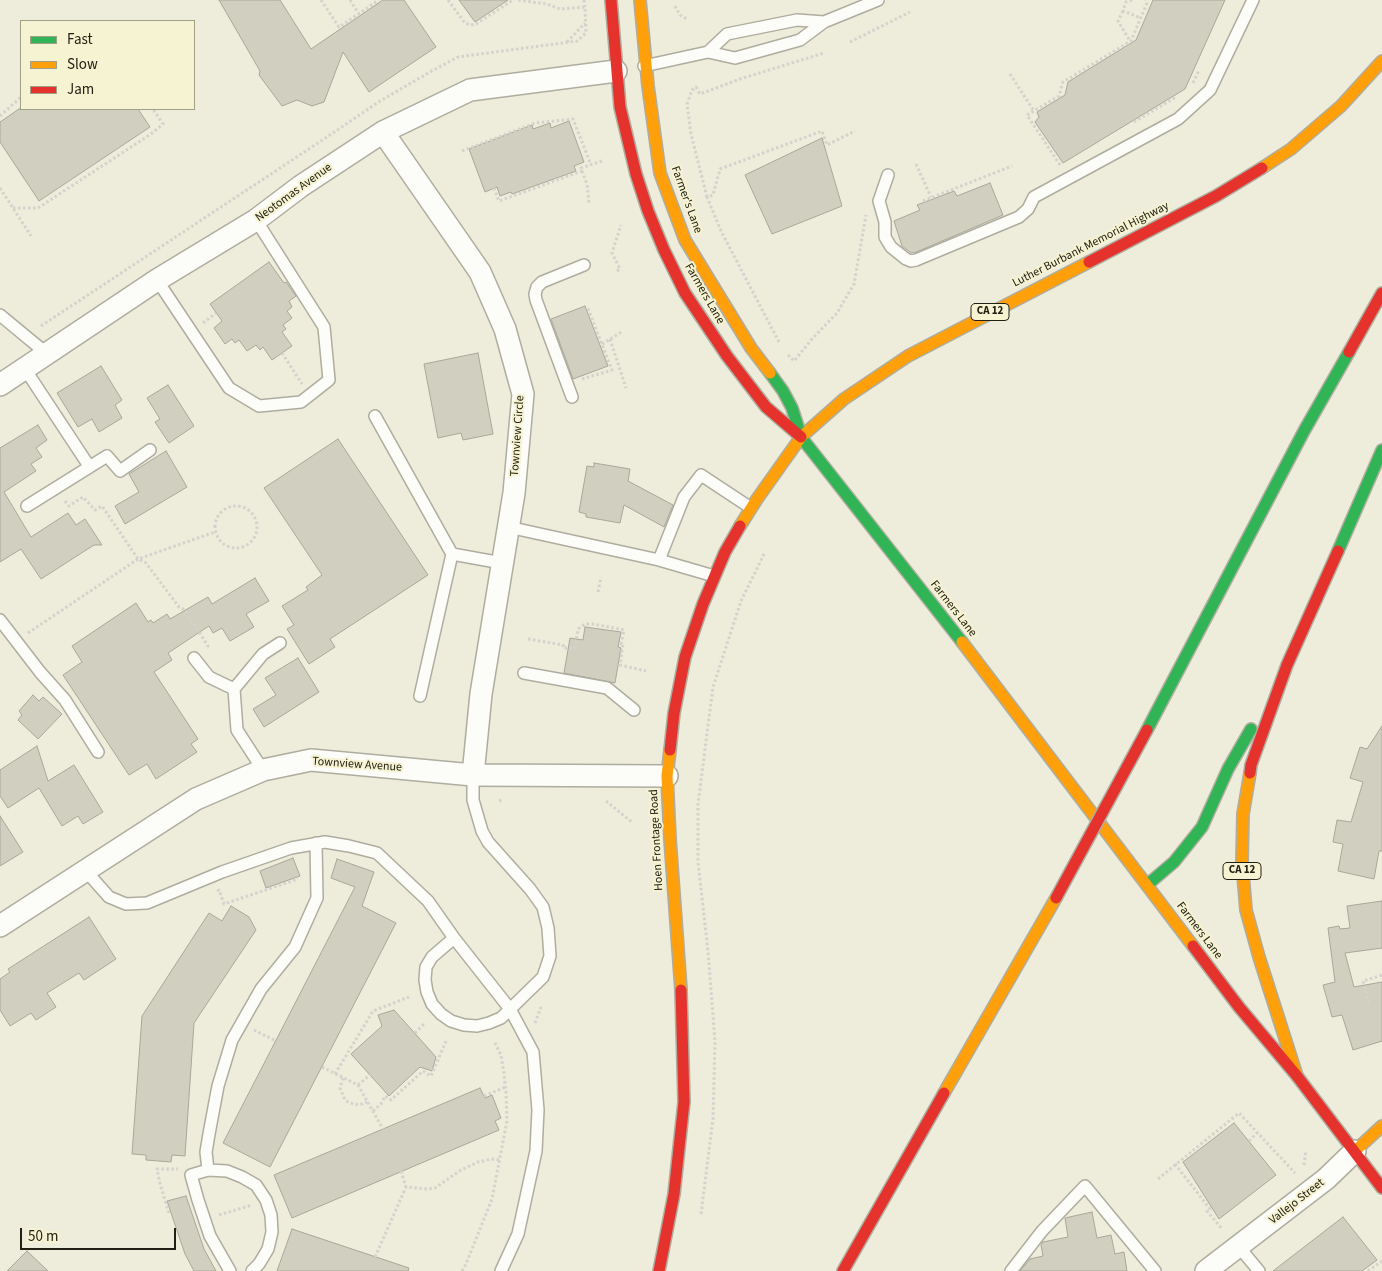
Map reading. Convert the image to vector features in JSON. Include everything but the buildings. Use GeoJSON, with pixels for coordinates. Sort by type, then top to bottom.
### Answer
{"type":"FeatureCollection","features":[{"type":"Feature","properties":{"kind":"main road","name":"Farmers Lane"},"geometry":{"type":"LineString","coordinates":[[611,0],[620,107],[636,174],[648,211],[677,276],[712,335],[774,415],[802,437],[950,626],[1239,1007],[1296,1076],[1382,1188]]}},
{"type":"Feature","properties":{"kind":"main road","name":"Farmer's Lane"},"geometry":{"type":"LineString","coordinates":[[640,0],[646,65],[660,173],[685,240],[751,348],[783,391],[792,408],[802,437]]}},
{"type":"Feature","properties":{"kind":"main road","name":"Luther Burbank Memorial Highway"},"geometry":{"type":"LineString","coordinates":[[802,437],[844,399],[908,356],[1216,196],[1266,166],[1291,149],[1335,111],[1382,61]]}},
{"type":"Feature","properties":{"kind":"main road"},"geometry":{"type":"LineString","coordinates":[[843,1271],[1056,898],[1147,730],[1304,430],[1382,293]]}},
{"type":"Feature","properties":{"kind":"main road","name":"Hoen Frontage Road"},"geometry":{"type":"LineString","coordinates":[[659,1271],[668,1229],[678,1164],[685,1071],[683,1011],[670,839],[668,776],[674,713],[685,657],[702,604],[725,552],[751,508],[802,437]]}},
{"type":"Feature","properties":{"kind":"main road","name":"CA 12"},"geometry":{"type":"LineString","coordinates":[[1296,1076],[1246,910],[1242,862],[1243,814],[1251,765],[1287,665],[1382,450]]}},
{"type":"Feature","properties":{"kind":"main road"},"geometry":{"type":"LineString","coordinates":[[1147,885],[1183,853],[1202,827],[1228,769],[1287,665]]}},
{"type":"Feature","properties":{"kind":"main road","name":"Vallejo Street"},"geometry":{"type":"LineString","coordinates":[[1355,1151],[1382,1126]]}},
{"type":"Feature","properties":{"kind":"street","name":"Neotomas Avenue"},"geometry":{"type":"LineString","coordinates":[[0,385],[157,280],[256,220],[301,186],[383,132],[470,90],[616,71]]}},
{"type":"Feature","properties":{"kind":"street","name":"Townview Circle"},"geometry":{"type":"LineString","coordinates":[[383,132],[480,272],[505,329],[523,394],[514,493],[481,694],[473,775]]}},
{"type":"Feature","properties":{"kind":"street","name":"Townview Avenue"},"geometry":{"type":"LineString","coordinates":[[0,926],[196,799],[263,770],[311,760],[473,775],[668,776]]}},
{"type":"Feature","properties":{"kind":"street","name":"Vallejo Street"},"geometry":{"type":"LineString","coordinates":[[1206,1271],[1240,1247],[1326,1179],[1355,1151]]}},
{"type":"Feature","properties":{"kind":"lane"},"geometry":{"type":"LineString","coordinates":[[616,71],[708,52],[735,58],[800,40],[824,22],[878,0]]}},
{"type":"Feature","properties":{"kind":"lane"},"geometry":{"type":"LineString","coordinates":[[888,175],[878,200],[885,222],[885,237],[891,247],[910,261],[1019,218],[1028,209],[1034,197],[1178,119],[1210,90],[1253,0]]}},
{"type":"Feature","properties":{"kind":"lane"},"geometry":{"type":"LineString","coordinates":[[708,52],[727,34],[797,20],[824,22]]}},
{"type":"Feature","properties":{"kind":"lane"},"geometry":{"type":"LineString","coordinates":[[157,280],[229,388],[259,406],[301,402],[329,380],[324,328],[256,220]]}},
{"type":"Feature","properties":{"kind":"lane"},"geometry":{"type":"LineString","coordinates":[[572,396],[535,294],[537,286],[542,282],[584,265]]}},
{"type":"Feature","properties":{"kind":"lane"},"geometry":{"type":"LineString","coordinates":[[0,315],[46,353]]}},
{"type":"Feature","properties":{"kind":"lane"},"geometry":{"type":"LineString","coordinates":[[25,369],[89,466]]}},
{"type":"Feature","properties":{"kind":"lane"},"geometry":{"type":"LineString","coordinates":[[375,416],[452,554],[420,696]]}},
{"type":"Feature","properties":{"kind":"lane"},"geometry":{"type":"LineString","coordinates":[[27,506],[107,456],[120,471],[150,450]]}},
{"type":"Feature","properties":{"kind":"lane"},"geometry":{"type":"LineString","coordinates":[[659,560],[684,497],[702,475],[751,508]]}},
{"type":"Feature","properties":{"kind":"lane"},"geometry":{"type":"LineString","coordinates":[[508,527],[659,560],[714,576]]}},
{"type":"Feature","properties":{"kind":"lane"},"geometry":{"type":"LineString","coordinates":[[452,554],[502,563]]}},
{"type":"Feature","properties":{"kind":"lane"},"geometry":{"type":"LineString","coordinates":[[0,620],[40,672],[65,700],[98,752]]}},
{"type":"Feature","properties":{"kind":"lane"},"geometry":{"type":"LineString","coordinates":[[263,770],[237,730],[234,688],[264,654],[280,644]]}},
{"type":"Feature","properties":{"kind":"lane"},"geometry":{"type":"LineString","coordinates":[[194,658],[209,677],[234,688]]}},
{"type":"Feature","properties":{"kind":"lane"},"geometry":{"type":"LineString","coordinates":[[524,673],[607,688],[634,710]]}},
{"type":"Feature","properties":{"kind":"lane"},"geometry":{"type":"LineString","coordinates":[[454,938],[432,957],[426,967],[426,986],[432,1004],[441,1014],[451,1021],[470,1026],[489,1024],[500,1018],[543,977],[550,956],[548,928],[543,907],[530,889],[488,842],[482,831],[473,800],[473,775]]}},
{"type":"Feature","properties":{"kind":"lane"},"geometry":{"type":"LineString","coordinates":[[85,870],[109,897],[126,904],[147,903],[222,872],[291,848],[316,842],[325,842],[377,853],[428,901],[454,938],[510,1009],[533,1052],[538,1110],[536,1150],[518,1234],[501,1271]]}},
{"type":"Feature","properties":{"kind":"lane"},"geometry":{"type":"LineString","coordinates":[[208,1170],[206,1152],[209,1134],[218,1086],[232,1040],[261,989],[295,947],[317,898],[316,842]]}},
{"type":"Feature","properties":{"kind":"lane"},"geometry":{"type":"LineString","coordinates":[[230,1271],[210,1236],[191,1175],[208,1170],[227,1171],[256,1185],[266,1200],[271,1215],[272,1232],[268,1249],[259,1264],[252,1271]]}},
{"type":"Feature","properties":{"kind":"lane"},"geometry":{"type":"LineString","coordinates":[[1011,1271],[1042,1231],[1085,1186],[1155,1271]]}},
{"type":"Feature","properties":{"kind":"lane"},"geometry":{"type":"LineString","coordinates":[[1240,1247],[1259,1271]]}},
{"type":"Feature","properties":{"kind":"path"},"geometry":{"type":"LineString","coordinates":[[321,0],[340,27],[379,0]]}},
{"type":"Feature","properties":{"kind":"path"},"geometry":{"type":"LineString","coordinates":[[350,0],[359,14]]}},
{"type":"Feature","properties":{"kind":"path"},"geometry":{"type":"LineString","coordinates":[[448,0],[465,23],[470,25],[476,24],[512,0]]}},
{"type":"Feature","properties":{"kind":"path"},"geometry":{"type":"LineString","coordinates":[[517,0],[547,4],[560,8],[585,7]]}},
{"type":"Feature","properties":{"kind":"path"},"geometry":{"type":"LineString","coordinates":[[41,326],[380,101],[458,57],[566,43],[582,38],[586,33],[584,0]]}},
{"type":"Feature","properties":{"kind":"path"},"geometry":{"type":"LineString","coordinates":[[1130,41],[1118,21],[1126,2],[1132,0]]}},
{"type":"Feature","properties":{"kind":"path"},"geometry":{"type":"LineString","coordinates":[[1068,178],[1027,115],[1059,96],[1062,82],[1130,41],[1147,3],[1146,0]]}},
{"type":"Feature","properties":{"kind":"path"},"geometry":{"type":"LineString","coordinates":[[674,6],[680,15],[687,18]]}},
{"type":"Feature","properties":{"kind":"path"},"geometry":{"type":"LineString","coordinates":[[1123,11],[1141,18]]}},
{"type":"Feature","properties":{"kind":"path"},"geometry":{"type":"LineString","coordinates":[[850,42],[910,12]]}},
{"type":"Feature","properties":{"kind":"path"},"geometry":{"type":"LineString","coordinates":[[566,43],[585,22]]}},
{"type":"Feature","properties":{"kind":"path"},"geometry":{"type":"LineString","coordinates":[[780,344],[721,232],[707,197],[691,134],[687,104],[692,90],[696,87],[700,94],[740,79],[824,53]]}},
{"type":"Feature","properties":{"kind":"path"},"geometry":{"type":"LineString","coordinates":[[1191,89],[1199,70]]}},
{"type":"Feature","properties":{"kind":"path"},"geometry":{"type":"LineString","coordinates":[[1010,74],[1034,111]]}},
{"type":"Feature","properties":{"kind":"path"},"geometry":{"type":"LineString","coordinates":[[1134,122],[1182,94]]}},
{"type":"Feature","properties":{"kind":"path"},"geometry":{"type":"LineString","coordinates":[[0,116],[20,98]]}},
{"type":"Feature","properties":{"kind":"path"},"geometry":{"type":"LineString","coordinates":[[13,208],[38,208],[151,134],[163,124],[154,110]]}},
{"type":"Feature","properties":{"kind":"path"},"geometry":{"type":"LineString","coordinates":[[462,150],[534,122],[573,119],[590,165]]}},
{"type":"Feature","properties":{"kind":"path"},"geometry":{"type":"LineString","coordinates":[[707,197],[713,195],[720,170],[822,131],[827,145],[855,131]]}},
{"type":"Feature","properties":{"kind":"path"},"geometry":{"type":"LineString","coordinates":[[589,203],[587,184],[581,168],[602,161]]}},
{"type":"Feature","properties":{"kind":"path"},"geometry":{"type":"LineString","coordinates":[[1060,166],[1068,161]]}},
{"type":"Feature","properties":{"kind":"path"},"geometry":{"type":"LineString","coordinates":[[916,164],[931,197]]}},
{"type":"Feature","properties":{"kind":"path"},"geometry":{"type":"LineString","coordinates":[[923,200],[1012,166]]}},
{"type":"Feature","properties":{"kind":"path"},"geometry":{"type":"LineString","coordinates":[[494,188],[499,201],[582,171]]}},
{"type":"Feature","properties":{"kind":"path"},"geometry":{"type":"LineString","coordinates":[[0,188],[31,236]]}},
{"type":"Feature","properties":{"kind":"path"},"geometry":{"type":"LineString","coordinates":[[784,352],[794,361],[837,313],[854,284],[868,207]]}},
{"type":"Feature","properties":{"kind":"path"},"geometry":{"type":"LineString","coordinates":[[617,270],[620,269],[612,253],[621,225]]}},
{"type":"Feature","properties":{"kind":"path"},"geometry":{"type":"LineString","coordinates":[[587,306],[612,370]]}},
{"type":"Feature","properties":{"kind":"path"},"geometry":{"type":"LineString","coordinates":[[203,322],[216,313]]}},
{"type":"Feature","properties":{"kind":"path"},"geometry":{"type":"LineString","coordinates":[[602,344],[623,331]]}},
{"type":"Feature","properties":{"kind":"path"},"geometry":{"type":"LineString","coordinates":[[610,339],[626,388]]}},
{"type":"Feature","properties":{"kind":"path"},"geometry":{"type":"LineString","coordinates":[[282,352],[310,396]]}},
{"type":"Feature","properties":{"kind":"path"},"geometry":{"type":"LineString","coordinates":[[567,384],[619,367]]}},
{"type":"Feature","properties":{"kind":"path"},"geometry":{"type":"LineString","coordinates":[[57,487],[69,506],[83,497],[95,510],[102,506],[138,559],[146,563],[178,607],[185,610],[208,646],[194,658]]}},
{"type":"Feature","properties":{"kind":"path"},"geometry":{"type":"LineString","coordinates":[[229,507],[248,509],[256,519],[257,534],[254,540],[243,548],[236,549],[222,544],[215,532],[216,520],[229,507]]}},
{"type":"Feature","properties":{"kind":"path"},"geometry":{"type":"LineString","coordinates":[[17,640],[138,559],[215,532]]}},
{"type":"Feature","properties":{"kind":"path"},"geometry":{"type":"LineString","coordinates":[[700,1214],[713,1119],[715,1042],[708,951],[698,862],[698,804],[713,687],[741,601],[764,554]]}},
{"type":"Feature","properties":{"kind":"path"},"geometry":{"type":"LineString","coordinates":[[598,592],[601,577]]}},
{"type":"Feature","properties":{"kind":"path"},"geometry":{"type":"LineString","coordinates":[[528,639],[563,645],[563,648],[575,648],[578,629],[585,624],[624,630],[620,665],[646,670]]}},
{"type":"Feature","properties":{"kind":"path"},"geometry":{"type":"LineString","coordinates":[[606,801],[632,823]]}},
{"type":"Feature","properties":{"kind":"path"},"geometry":{"type":"LineString","coordinates":[[1369,1003],[1363,981],[1382,975]]}},
{"type":"Feature","properties":{"kind":"path"},"geometry":{"type":"LineString","coordinates":[[335,1074],[373,1012],[409,997]]}},
{"type":"Feature","properties":{"kind":"path"},"geometry":{"type":"LineString","coordinates":[[535,1024],[540,1007]]}},
{"type":"Feature","properties":{"kind":"path"},"geometry":{"type":"LineString","coordinates":[[415,1033],[425,1023]]}},
{"type":"Feature","properties":{"kind":"path"},"geometry":{"type":"LineString","coordinates":[[249,1033],[252,1029],[276,1042]]}},
{"type":"Feature","properties":{"kind":"path"},"geometry":{"type":"LineString","coordinates":[[373,1111],[381,1104],[385,1096],[391,1100],[423,1071],[431,1076],[448,1039]]}},
{"type":"Feature","properties":{"kind":"path"},"geometry":{"type":"LineString","coordinates":[[462,1271],[492,1199],[506,1121],[506,1087],[501,1055],[494,1041]]}},
{"type":"Feature","properties":{"kind":"path"},"geometry":{"type":"LineString","coordinates":[[322,1067],[358,1086],[383,1129]]}},
{"type":"Feature","properties":{"kind":"path"},"geometry":{"type":"LineString","coordinates":[[358,1086],[370,1075]]}},
{"type":"Feature","properties":{"kind":"path"},"geometry":{"type":"LineString","coordinates":[[343,1078],[340,1088],[345,1100],[350,1103],[359,1104],[367,1102]]}},
{"type":"Feature","properties":{"kind":"path"},"geometry":{"type":"LineString","coordinates":[[484,1096],[506,1087]]}},
{"type":"Feature","properties":{"kind":"path"},"geometry":{"type":"LineString","coordinates":[[1158,1179],[1239,1114],[1295,1173]]}},
{"type":"Feature","properties":{"kind":"path"},"geometry":{"type":"LineString","coordinates":[[1249,1142],[1258,1133]]}},
{"type":"Feature","properties":{"kind":"path"},"geometry":{"type":"LineString","coordinates":[[1304,1165],[1306,1150]]}},
{"type":"Feature","properties":{"kind":"path"},"geometry":{"type":"LineString","coordinates":[[406,1187],[419,1189],[435,1188],[461,1170],[478,1162],[492,1159],[500,1160]]}},
{"type":"Feature","properties":{"kind":"path"},"geometry":{"type":"LineString","coordinates":[[1175,1164],[1210,1208],[1207,1211],[1222,1229]]}},
{"type":"Feature","properties":{"kind":"path"},"geometry":{"type":"LineString","coordinates":[[375,1257],[406,1187],[401,1171]]}},
{"type":"Feature","properties":{"kind":"path"},"geometry":{"type":"LineString","coordinates":[[236,1209],[259,1203]]}},
{"type":"Feature","properties":{"kind":"path"},"geometry":{"type":"LineString","coordinates":[[1368,1271],[1382,1261]]}},
{"type":"Feature","properties":{"kind":"traffic: fast"},"geometry":{"type":"LineString","coordinates":[[1147,730],[1304,431],[1349,352]]}},
{"type":"Feature","properties":{"kind":"traffic: fast"},"geometry":{"type":"LineString","coordinates":[[770,373],[792,408],[801,436]]}},
{"type":"Feature","properties":{"kind":"traffic: fast"},"geometry":{"type":"LineString","coordinates":[[801,437],[962,642]]}},
{"type":"Feature","properties":{"kind":"traffic: fast"},"geometry":{"type":"LineString","coordinates":[[1338,551],[1382,450]]}},
{"type":"Feature","properties":{"kind":"traffic: fast"},"geometry":{"type":"LineString","coordinates":[[1147,885],[1174,862],[1202,827],[1228,769],[1251,729]]}},
{"type":"Feature","properties":{"kind":"traffic: slow"},"geometry":{"type":"LineString","coordinates":[[640,0],[648,86],[660,173],[685,240],[751,348],[770,373]]}},
{"type":"Feature","properties":{"kind":"traffic: slow"},"geometry":{"type":"LineString","coordinates":[[1262,168],[1291,149],[1341,106],[1382,61]]}},
{"type":"Feature","properties":{"kind":"traffic: slow"},"geometry":{"type":"LineString","coordinates":[[801,437],[844,399],[908,356],[1089,262]]}},
{"type":"Feature","properties":{"kind":"traffic: slow"},"geometry":{"type":"LineString","coordinates":[[740,526],[801,437]]}},
{"type":"Feature","properties":{"kind":"traffic: slow"},"geometry":{"type":"LineString","coordinates":[[962,642],[1193,946]]}},
{"type":"Feature","properties":{"kind":"traffic: slow"},"geometry":{"type":"LineString","coordinates":[[670,750],[667,776],[681,990]]}},
{"type":"Feature","properties":{"kind":"traffic: slow"},"geometry":{"type":"LineString","coordinates":[[1250,773],[1243,814],[1242,862],[1246,910],[1297,1076]]}},
{"type":"Feature","properties":{"kind":"traffic: slow"},"geometry":{"type":"LineString","coordinates":[[944,1093],[1056,898]]}},
{"type":"Feature","properties":{"kind":"traffic: slow"},"geometry":{"type":"LineString","coordinates":[[1355,1151],[1382,1126]]}},
{"type":"Feature","properties":{"kind":"traffic: jam"},"geometry":{"type":"LineString","coordinates":[[611,0],[620,107],[636,174],[648,211],[664,250],[685,293],[727,356],[766,407],[801,437]]}},
{"type":"Feature","properties":{"kind":"traffic: jam"},"geometry":{"type":"LineString","coordinates":[[1089,262],[1216,196],[1262,168]]}},
{"type":"Feature","properties":{"kind":"traffic: jam"},"geometry":{"type":"LineString","coordinates":[[1349,352],[1382,293]]}},
{"type":"Feature","properties":{"kind":"traffic: jam"},"geometry":{"type":"LineString","coordinates":[[670,750],[674,713],[685,657],[703,604],[725,552],[740,526]]}},
{"type":"Feature","properties":{"kind":"traffic: jam"},"geometry":{"type":"LineString","coordinates":[[1250,773],[1251,765],[1287,665],[1338,551]]}},
{"type":"Feature","properties":{"kind":"traffic: jam"},"geometry":{"type":"LineString","coordinates":[[1056,898],[1147,730]]}},
{"type":"Feature","properties":{"kind":"traffic: jam"},"geometry":{"type":"LineString","coordinates":[[1193,946],[1239,1007],[1297,1076],[1382,1188]]}},
{"type":"Feature","properties":{"kind":"traffic: jam"},"geometry":{"type":"LineString","coordinates":[[659,1271],[674,1194],[684,1102],[681,990]]}},
{"type":"Feature","properties":{"kind":"traffic: jam"},"geometry":{"type":"LineString","coordinates":[[843,1271],[944,1093]]}}]}
